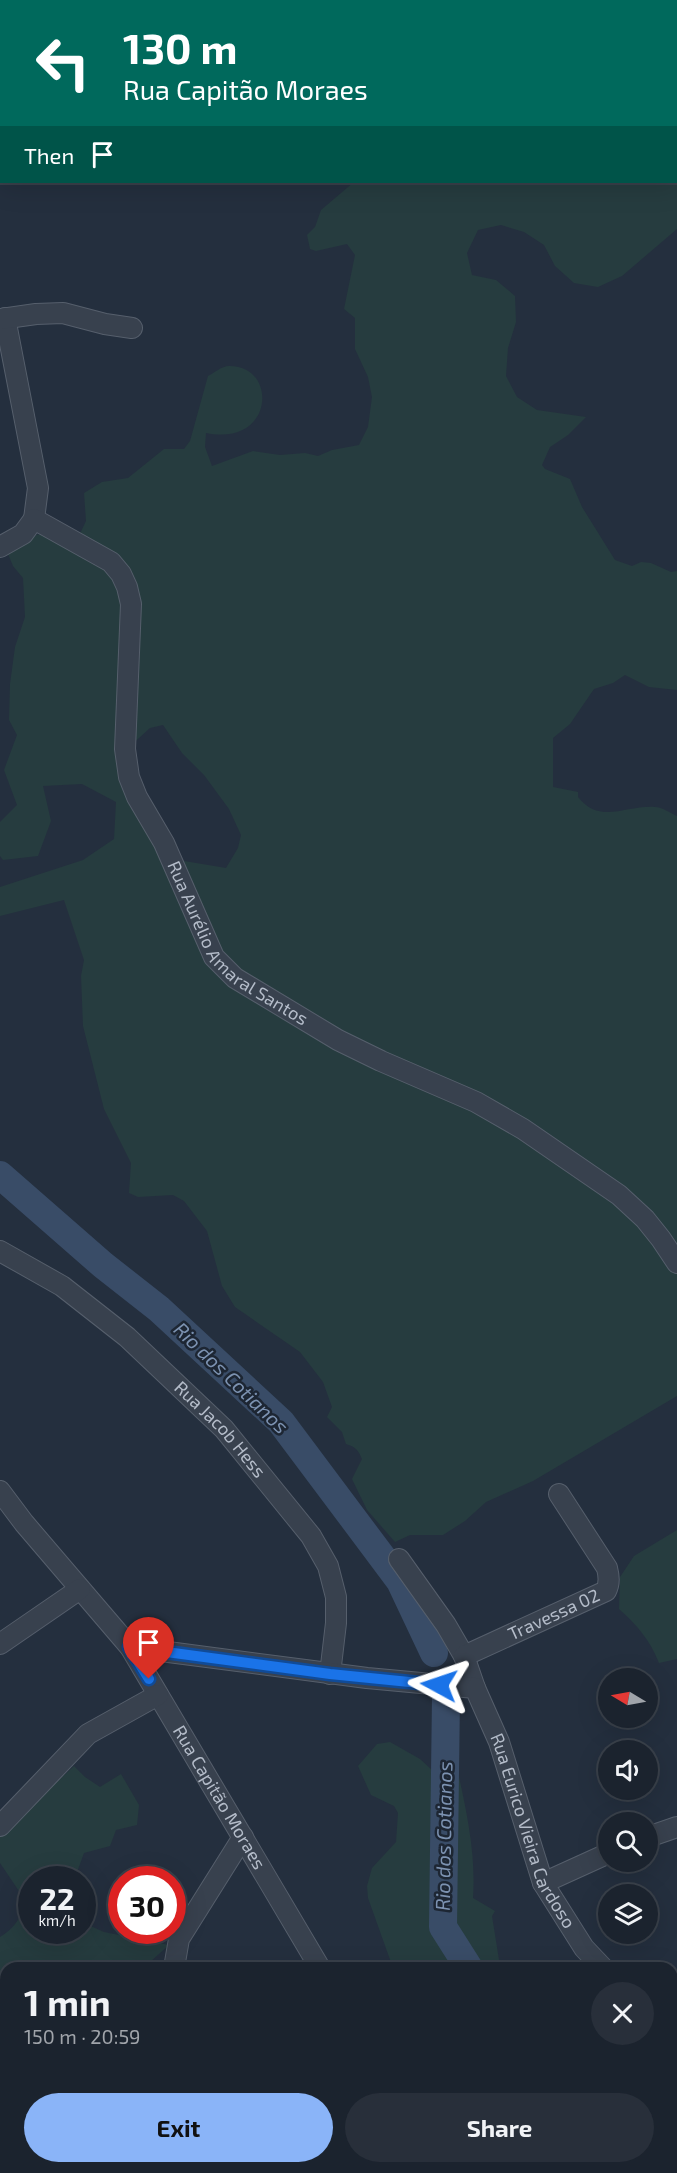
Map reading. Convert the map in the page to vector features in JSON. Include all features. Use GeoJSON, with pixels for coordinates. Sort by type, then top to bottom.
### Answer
{"type":"FeatureCollection","features":[{"type":"Feature","properties":{"kind":"street"},"geometry":{"type":"LineString","coordinates":[[0,547],[23,534],[34,519],[38,488],[2,318],[63,313],[132,328]]}},
{"type":"Feature","properties":{"kind":"street","name":"Rua Aurélio Amaral Santos"},"geometry":{"type":"LineString","coordinates":[[34,519],[111,562],[122,574],[131,604],[125,749],[129,777],[137,797],[164,843],[210,947],[222,967],[235,978],[338,1040],[476,1102],[523,1129],[619,1195],[645,1219],[677,1263]]}},
{"type":"Feature","properties":{"kind":"street","name":"Rua Jacob Hess"},"geometry":{"type":"LineString","coordinates":[[0,1251],[62,1286],[127,1337],[224,1429],[311,1536],[328,1566],[336,1597],[336,1623],[330,1674]]}},
{"type":"Feature","properties":{"kind":"street","name":"Rua Capitão Moraes"},"geometry":{"type":"LineString","coordinates":[[0,1491],[24,1523],[129,1647],[316,1962]]}},
{"type":"Feature","properties":{"kind":"street","name":"Travessa 02"},"geometry":{"type":"LineString","coordinates":[[464,1656],[606,1591],[609,1586],[607,1568],[559,1494]]}},
{"type":"Feature","properties":{"kind":"street","name":"Rua Eurico Vieira Cardoso"},"geometry":{"type":"LineString","coordinates":[[399,1559],[446,1625],[464,1656],[499,1742],[543,1883],[584,1948],[597,1962]]}},
{"type":"Feature","properties":{"kind":"street"},"geometry":{"type":"LineString","coordinates":[[0,1644],[80,1589]]}},
{"type":"Feature","properties":{"kind":"street"},"geometry":{"type":"LineString","coordinates":[[129,1647],[330,1674],[476,1688]]}},
{"type":"Feature","properties":{"kind":"street"},"geometry":{"type":"LineString","coordinates":[[0,1826],[88,1734],[158,1695]]}},
{"type":"Feature","properties":{"kind":"street"},"geometry":{"type":"LineString","coordinates":[[658,1834],[677,1827]]}},
{"type":"Feature","properties":{"kind":"street"},"geometry":{"type":"LineString","coordinates":[[186,1928],[243,1837]]}},
{"type":"Feature","properties":{"kind":"street"},"geometry":{"type":"LineString","coordinates":[[543,1883],[598,1858]]}},
{"type":"Feature","properties":{"kind":"street"},"geometry":{"type":"LineString","coordinates":[[175,1962],[178,1944]]}},
{"type":"Feature","properties":{"kind":"street"},"geometry":{"type":"LineString","coordinates":[[181,1944],[187,1962]]}},
{"type":"Feature","properties":{"kind":"green space"},"geometry":{"type":"Polygon","coordinates":[[[353,183],[677,183],[677,229],[622,276],[598,287],[574,283],[555,266],[544,245],[524,232],[501,225],[478,230],[467,253],[472,275],[496,280],[515,296],[516,322],[508,348],[506,376],[517,397],[537,410],[586,417],[568,435],[550,447],[542,465],[545,469],[570,479],[582,507],[615,560],[632,566],[641,562],[651,563],[671,572],[677,571],[677,690],[649,687],[625,675],[613,683],[594,689],[570,724],[553,738],[553,787],[578,792],[578,797],[595,810],[614,812],[655,807],[677,816],[677,1396],[533,1481],[486,1502],[465,1521],[443,1535],[410,1535],[395,1542],[367,1510],[352,1479],[362,1459],[356,1449],[346,1444],[342,1432],[327,1417],[332,1407],[323,1382],[300,1352],[235,1307],[222,1286],[207,1231],[184,1201],[173,1195],[138,1197],[129,1193],[131,1163],[104,1109],[83,1026],[81,976],[84,960],[64,900],[0,916],[0,887],[83,860],[114,839],[116,802],[82,784],[43,786],[51,821],[38,856],[3,860],[0,856],[0,822],[17,805],[4,770],[17,735],[9,720],[10,684],[15,647],[25,617],[23,578],[13,566],[8,554],[36,535],[48,533],[75,544],[86,521],[84,493],[102,482],[128,478],[164,449],[184,449],[190,441],[208,376],[224,367],[245,369],[256,378],[261,390],[262,404],[257,418],[246,428],[229,434],[206,433],[205,447],[212,466],[253,451],[280,455],[305,453],[318,456],[332,450],[359,445],[368,427],[372,397],[368,377],[355,349],[355,318],[344,309],[355,255],[347,244],[316,251],[310,249],[307,235],[315,227],[321,210],[353,183]],[[163,725],[150,728],[128,748],[126,790],[160,857],[226,868],[238,848],[241,835],[229,809],[204,775],[182,753],[163,725]]]}},
{"type":"Feature","properties":{"kind":"green space"},"geometry":{"type":"Polygon","coordinates":[[[677,1530],[677,1659],[659,1663],[642,1633],[619,1609],[620,1577],[634,1556],[677,1530]]]}},
{"type":"Feature","properties":{"kind":"green space"},"geometry":{"type":"Polygon","coordinates":[[[390,1742],[420,1759],[446,1783],[458,1772],[472,1850],[473,1898],[495,1911],[492,1916],[499,1962],[391,1962],[368,1898],[367,1886],[372,1868],[396,1842],[398,1813],[394,1806],[371,1795],[358,1766],[377,1744],[390,1742]]]}},
{"type":"Feature","properties":{"kind":"green space"},"geometry":{"type":"Polygon","coordinates":[[[74,1766],[100,1787],[121,1774],[139,1805],[137,1825],[116,1830],[110,1846],[84,1853],[79,1866],[18,1866],[18,1890],[0,1863],[0,1836],[29,1805],[74,1766]]]}},
{"type":"Feature","properties":{"kind":"green space"},"geometry":{"type":"Polygon","coordinates":[[[18,1919],[18,1944],[96,1944],[96,1928],[108,1933],[108,1944],[169,1945],[150,1962],[0,1962],[0,1937],[10,1930],[18,1919]]]}},
{"type":"Feature","properties":{"kind":"waterway","name":"Rio dos Cotianos"},"geometry":{"type":"LineString","coordinates":[[0,1175],[103,1265],[159,1309],[281,1422],[400,1581],[434,1653]]}},
{"type":"Feature","properties":{"kind":"waterway","name":"Rio dos Cotianos"},"geometry":{"type":"LineString","coordinates":[[446,1697],[443,1927],[465,1962]]}},
{"type":"Feature","properties":{"kind":"route"},"geometry":{"type":"LineString","coordinates":[[149,1679],[129,1647],[330,1674],[439,1685]]}}]}
